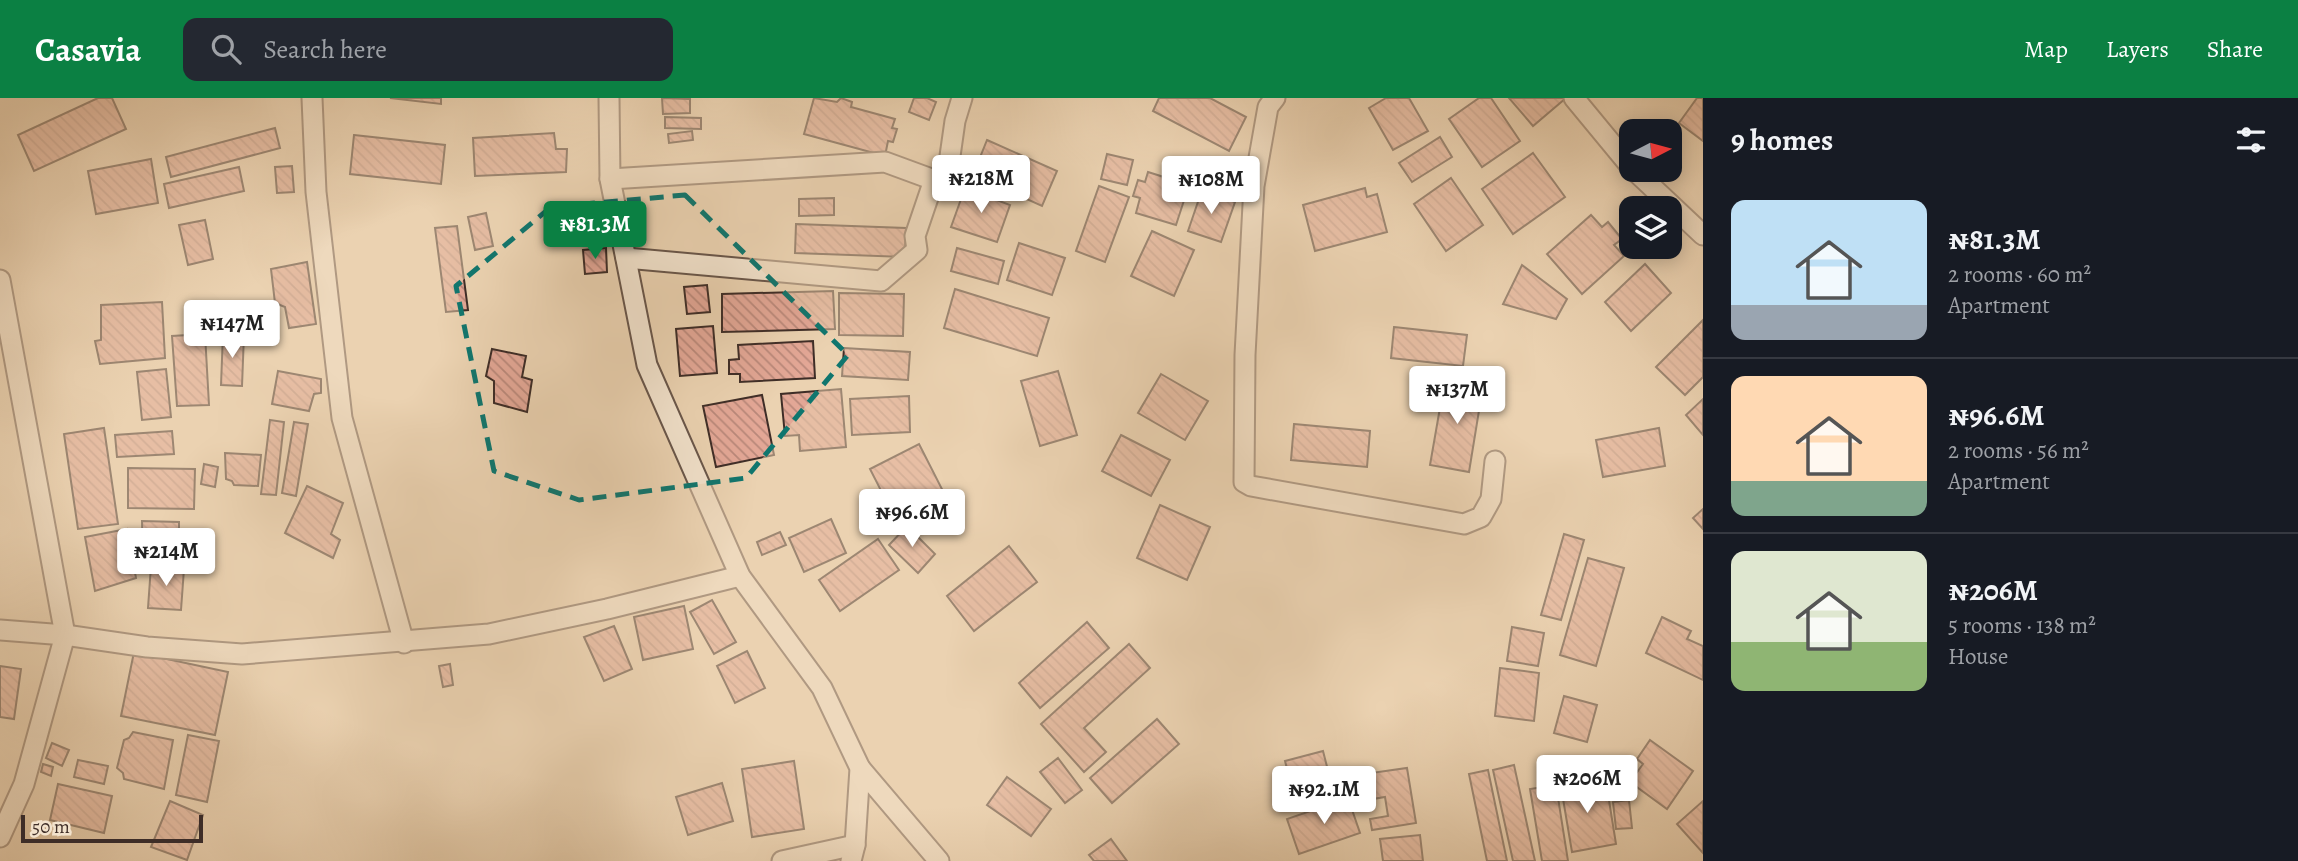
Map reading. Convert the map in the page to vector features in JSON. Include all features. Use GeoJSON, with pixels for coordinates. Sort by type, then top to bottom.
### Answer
{"type":"FeatureCollection","features":[{"type":"Feature","properties":{"kind":"street"},"geometry":{"type":"LineString","coordinates":[[312,98],[316,192],[342,418],[404,643]]}},
{"type":"Feature","properties":{"kind":"street"},"geometry":{"type":"LineString","coordinates":[[609,98],[610,179],[647,365],[740,576],[822,688],[860,768],[940,861]]}},
{"type":"Feature","properties":{"kind":"street"},"geometry":{"type":"LineString","coordinates":[[626,258],[881,281],[917,250],[915,236],[934,180],[947,170],[955,121],[962,98]]}},
{"type":"Feature","properties":{"kind":"street"},"geometry":{"type":"LineString","coordinates":[[1275,98],[1268,107],[1255,186],[1245,355],[1244,482],[1251,486],[1464,524],[1482,517],[1491,499],[1494,461]]}},
{"type":"Feature","properties":{"kind":"street"},"geometry":{"type":"LineString","coordinates":[[1574,98],[1619,152]]}},
{"type":"Feature","properties":{"kind":"street"},"geometry":{"type":"LineString","coordinates":[[610,179],[885,162],[934,180]]}},
{"type":"Feature","properties":{"kind":"street"},"geometry":{"type":"LineString","coordinates":[[1647,182],[1703,235]]}},
{"type":"Feature","properties":{"kind":"street"},"geometry":{"type":"LineString","coordinates":[[0,280],[65,635],[24,784],[0,837]]}},
{"type":"Feature","properties":{"kind":"street"},"geometry":{"type":"LineString","coordinates":[[0,630],[65,635],[147,647],[242,654],[404,643],[489,635],[740,576]]}},
{"type":"Feature","properties":{"kind":"street"},"geometry":{"type":"LineString","coordinates":[[782,861],[853,853],[860,768]]}},
{"type":"Feature","properties":{"kind":"highlighted area"},"geometry":{"type":"Polygon","coordinates":[[[685,195],[848,355],[746,478],[579,500],[494,471],[456,286],[551,207],[685,195]]]}},
{"type":"Feature","properties":{"kind":"building"},"geometry":{"type":"Polygon","coordinates":[[[98,98],[112,98],[126,129],[34,171],[18,135],[98,98]]]}},
{"type":"Feature","properties":{"kind":"building"},"geometry":{"type":"Polygon","coordinates":[[[390,98],[441,98],[441,104],[390,98]]]}},
{"type":"Feature","properties":{"kind":"building"},"geometry":{"type":"Polygon","coordinates":[[[662,98],[690,99],[690,113],[663,114],[662,98]]]}},
{"type":"Feature","properties":{"kind":"building"},"geometry":{"type":"Polygon","coordinates":[[[814,98],[837,102],[841,98],[852,102],[851,107],[895,119],[892,128],[897,129],[893,142],[888,141],[885,156],[804,134],[814,98]]]}},
{"type":"Feature","properties":{"kind":"building"},"geometry":{"type":"Polygon","coordinates":[[[914,98],[927,98],[936,102],[929,120],[909,112],[914,98]]]}},
{"type":"Feature","properties":{"kind":"building"},"geometry":{"type":"Polygon","coordinates":[[[1159,98],[1210,98],[1246,117],[1229,151],[1153,111],[1159,98]]]}},
{"type":"Feature","properties":{"kind":"building"},"geometry":{"type":"Polygon","coordinates":[[[1386,98],[1409,98],[1428,131],[1393,150],[1369,108],[1386,98]]]}},
{"type":"Feature","properties":{"kind":"building"},"geometry":{"type":"Polygon","coordinates":[[[1479,98],[1491,98],[1520,141],[1482,167],[1449,119],[1479,98]]]}},
{"type":"Feature","properties":{"kind":"building"},"geometry":{"type":"Polygon","coordinates":[[[1509,98],[1566,98],[1533,126],[1509,98]]]}},
{"type":"Feature","properties":{"kind":"building"},"geometry":{"type":"Polygon","coordinates":[[[1697,98],[1703,98],[1703,141],[1682,125],[1682,119],[1697,98]]]}},
{"type":"Feature","properties":{"kind":"building"},"geometry":{"type":"Polygon","coordinates":[[[665,117],[701,118],[701,129],[665,128],[665,117]]]}},
{"type":"Feature","properties":{"kind":"building"},"geometry":{"type":"Polygon","coordinates":[[[275,128],[280,148],[171,177],[166,157],[275,128]]]}},
{"type":"Feature","properties":{"kind":"building"},"geometry":{"type":"Polygon","coordinates":[[[692,131],[693,140],[669,143],[668,134],[692,131]]]}},
{"type":"Feature","properties":{"kind":"building"},"geometry":{"type":"Polygon","coordinates":[[[554,133],[556,149],[567,149],[566,172],[475,176],[473,138],[554,133]]]}},
{"type":"Feature","properties":{"kind":"building"},"geometry":{"type":"Polygon","coordinates":[[[354,135],[445,145],[441,184],[350,174],[354,135]]]}},
{"type":"Feature","properties":{"kind":"building"},"geometry":{"type":"Polygon","coordinates":[[[1440,137],[1452,157],[1412,182],[1399,163],[1440,137]]]}},
{"type":"Feature","properties":{"kind":"building"},"geometry":{"type":"Polygon","coordinates":[[[987,140],[1057,171],[1042,206],[1009,191],[1015,176],[979,160],[987,140]]]}},
{"type":"Feature","properties":{"kind":"building"},"geometry":{"type":"Polygon","coordinates":[[[1533,153],[1565,197],[1513,234],[1482,189],[1533,153]]]}},
{"type":"Feature","properties":{"kind":"building"},"geometry":{"type":"Polygon","coordinates":[[[1107,154],[1133,160],[1127,185],[1101,179],[1107,154]]]}},
{"type":"Feature","properties":{"kind":"building"},"geometry":{"type":"Polygon","coordinates":[[[151,159],[158,203],[96,214],[88,171],[151,159]]]}},
{"type":"Feature","properties":{"kind":"building"},"geometry":{"type":"Polygon","coordinates":[[[292,166],[294,192],[277,193],[275,167],[292,166]]]}},
{"type":"Feature","properties":{"kind":"building"},"geometry":{"type":"Polygon","coordinates":[[[239,167],[244,191],[169,208],[164,184],[239,167]]]}},
{"type":"Feature","properties":{"kind":"building"},"geometry":{"type":"Polygon","coordinates":[[[1148,172],[1189,185],[1176,225],[1136,213],[1140,198],[1133,196],[1138,180],[1145,182],[1148,172]]]}},
{"type":"Feature","properties":{"kind":"building"},"geometry":{"type":"Polygon","coordinates":[[[1451,178],[1483,225],[1446,251],[1414,204],[1451,178]]]}},
{"type":"Feature","properties":{"kind":"building"},"geometry":{"type":"Polygon","coordinates":[[[1099,186],[1129,197],[1105,262],[1076,251],[1099,186]]]}},
{"type":"Feature","properties":{"kind":"building"},"geometry":{"type":"Polygon","coordinates":[[[965,188],[1010,205],[997,242],[951,227],[965,188]]]}},
{"type":"Feature","properties":{"kind":"building"},"geometry":{"type":"Polygon","coordinates":[[[1365,188],[1367,197],[1377,194],[1387,232],[1315,251],[1303,205],[1365,188]]]}},
{"type":"Feature","properties":{"kind":"building"},"geometry":{"type":"Polygon","coordinates":[[[1202,190],[1235,202],[1221,242],[1188,231],[1202,190]]]}},
{"type":"Feature","properties":{"kind":"building"},"geometry":{"type":"Polygon","coordinates":[[[834,198],[834,215],[799,216],[799,199],[834,198]]]}},
{"type":"Feature","properties":{"kind":"building"},"geometry":{"type":"Polygon","coordinates":[[[486,213],[493,246],[475,250],[468,217],[486,213]]]}},
{"type":"Feature","properties":{"kind":"building"},"geometry":{"type":"Polygon","coordinates":[[[1591,215],[1602,227],[1608,222],[1619,235],[1619,241],[1614,245],[1619,250],[1621,259],[1582,294],[1547,254],[1591,215]]]}},
{"type":"Feature","properties":{"kind":"building"},"geometry":{"type":"Polygon","coordinates":[[[205,220],[213,259],[188,265],[179,225],[205,220]]]}},
{"type":"Feature","properties":{"kind":"building"},"geometry":{"type":"Polygon","coordinates":[[[796,224],[906,228],[905,257],[795,253],[796,224]]]}},
{"type":"Feature","properties":{"kind":"building"},"geometry":{"type":"Polygon","coordinates":[[[457,226],[468,310],[446,312],[435,228],[457,226]]]}},
{"type":"Feature","properties":{"kind":"building"},"geometry":{"type":"Polygon","coordinates":[[[1152,231],[1194,250],[1174,296],[1131,276],[1152,231]]]}},
{"type":"Feature","properties":{"kind":"building"},"geometry":{"type":"Polygon","coordinates":[[[1019,243],[1065,258],[1052,295],[1007,280],[1019,243]]]}},
{"type":"Feature","properties":{"kind":"building"},"geometry":{"type":"Polygon","coordinates":[[[606,248],[607,272],[585,274],[583,250],[606,248]]]}},
{"type":"Feature","properties":{"kind":"building"},"geometry":{"type":"Polygon","coordinates":[[[957,248],[1004,261],[998,284],[951,271],[957,248]]]}},
{"type":"Feature","properties":{"kind":"building"},"geometry":{"type":"Polygon","coordinates":[[[307,262],[316,324],[289,328],[285,307],[275,303],[271,269],[307,262]]]}},
{"type":"Feature","properties":{"kind":"building"},"geometry":{"type":"Polygon","coordinates":[[[1645,264],[1671,293],[1631,331],[1605,302],[1645,264]]]}},
{"type":"Feature","properties":{"kind":"building"},"geometry":{"type":"Polygon","coordinates":[[[1522,265],[1567,299],[1556,319],[1503,304],[1522,265]]]}},
{"type":"Feature","properties":{"kind":"building"},"geometry":{"type":"Polygon","coordinates":[[[707,285],[710,312],[687,314],[684,287],[707,285]]]}},
{"type":"Feature","properties":{"kind":"building"},"geometry":{"type":"Polygon","coordinates":[[[955,289],[1049,318],[1037,356],[944,328],[955,289]]]}},
{"type":"Feature","properties":{"kind":"building"},"geometry":{"type":"Polygon","coordinates":[[[833,291],[835,329],[722,332],[722,294],[833,291]]]}},
{"type":"Feature","properties":{"kind":"building"},"geometry":{"type":"Polygon","coordinates":[[[839,293],[904,294],[903,336],[839,335],[839,293]]]}},
{"type":"Feature","properties":{"kind":"building"},"geometry":{"type":"Polygon","coordinates":[[[162,302],[165,358],[100,364],[95,341],[101,340],[101,305],[162,302]]]}},
{"type":"Feature","properties":{"kind":"building"},"geometry":{"type":"Polygon","coordinates":[[[1703,320],[1703,377],[1685,395],[1656,367],[1703,320]]]}},
{"type":"Feature","properties":{"kind":"building"},"geometry":{"type":"Polygon","coordinates":[[[713,326],[717,373],[680,376],[676,329],[713,326]]]}},
{"type":"Feature","properties":{"kind":"building"},"geometry":{"type":"Polygon","coordinates":[[[1394,327],[1467,335],[1463,366],[1391,358],[1394,327]]]}},
{"type":"Feature","properties":{"kind":"building"},"geometry":{"type":"Polygon","coordinates":[[[223,333],[244,334],[242,386],[221,385],[223,333]]]}},
{"type":"Feature","properties":{"kind":"building"},"geometry":{"type":"Polygon","coordinates":[[[205,334],[209,405],[177,406],[172,336],[205,334]]]}},
{"type":"Feature","properties":{"kind":"building"},"geometry":{"type":"Polygon","coordinates":[[[813,341],[815,378],[740,382],[740,374],[729,374],[729,360],[739,359],[738,345],[813,341]]]}},
{"type":"Feature","properties":{"kind":"building"},"geometry":{"type":"Polygon","coordinates":[[[844,348],[910,352],[908,380],[842,376],[844,348]]]}},
{"type":"Feature","properties":{"kind":"building"},"geometry":{"type":"Polygon","coordinates":[[[492,349],[526,356],[522,377],[532,380],[527,412],[494,403],[494,381],[486,376],[492,349]]]}},
{"type":"Feature","properties":{"kind":"building"},"geometry":{"type":"Polygon","coordinates":[[[166,369],[171,417],[142,420],[137,372],[166,369]]]}},
{"type":"Feature","properties":{"kind":"building"},"geometry":{"type":"Polygon","coordinates":[[[278,371],[321,379],[321,393],[314,394],[309,411],[272,404],[278,371]]]}},
{"type":"Feature","properties":{"kind":"building"},"geometry":{"type":"Polygon","coordinates":[[[1058,371],[1077,435],[1040,446],[1021,381],[1058,371]]]}},
{"type":"Feature","properties":{"kind":"building"},"geometry":{"type":"Polygon","coordinates":[[[1161,374],[1208,401],[1185,440],[1138,413],[1161,374]]]}},
{"type":"Feature","properties":{"kind":"building"},"geometry":{"type":"Polygon","coordinates":[[[1445,379],[1483,386],[1469,472],[1430,465],[1445,379]]]}},
{"type":"Feature","properties":{"kind":"building"},"geometry":{"type":"Polygon","coordinates":[[[841,389],[846,447],[800,451],[799,435],[785,436],[781,394],[841,389]]]}},
{"type":"Feature","properties":{"kind":"building"},"geometry":{"type":"Polygon","coordinates":[[[762,395],[774,455],[716,467],[703,406],[762,395]]]}},
{"type":"Feature","properties":{"kind":"building"},"geometry":{"type":"Polygon","coordinates":[[[909,396],[910,432],[852,435],[850,399],[909,396]]]}},
{"type":"Feature","properties":{"kind":"building"},"geometry":{"type":"Polygon","coordinates":[[[1703,399],[1703,435],[1686,415],[1703,399]]]}},
{"type":"Feature","properties":{"kind":"building"},"geometry":{"type":"Polygon","coordinates":[[[270,420],[284,422],[276,495],[261,494],[270,420]]]}},
{"type":"Feature","properties":{"kind":"building"},"geometry":{"type":"Polygon","coordinates":[[[294,422],[308,424],[296,496],[282,493],[294,422]]]}},
{"type":"Feature","properties":{"kind":"building"},"geometry":{"type":"Polygon","coordinates":[[[1294,424],[1370,431],[1367,467],[1291,460],[1294,424]]]}},
{"type":"Feature","properties":{"kind":"building"},"geometry":{"type":"Polygon","coordinates":[[[104,428],[118,524],[78,529],[64,434],[104,428]]]}},
{"type":"Feature","properties":{"kind":"building"},"geometry":{"type":"Polygon","coordinates":[[[1659,428],[1665,466],[1603,477],[1596,440],[1659,428]]]}},
{"type":"Feature","properties":{"kind":"building"},"geometry":{"type":"Polygon","coordinates":[[[172,431],[174,454],[117,457],[115,435],[172,431]]]}},
{"type":"Feature","properties":{"kind":"building"},"geometry":{"type":"Polygon","coordinates":[[[1121,435],[1170,460],[1151,496],[1102,471],[1121,435]]]}},
{"type":"Feature","properties":{"kind":"building"},"geometry":{"type":"Polygon","coordinates":[[[919,444],[946,497],[897,522],[870,469],[919,444]]]}},
{"type":"Feature","properties":{"kind":"building"},"geometry":{"type":"Polygon","coordinates":[[[225,453],[261,455],[258,486],[234,485],[226,479],[225,453]]]}},
{"type":"Feature","properties":{"kind":"building"},"geometry":{"type":"Polygon","coordinates":[[[204,464],[218,467],[215,487],[201,484],[204,464]]]}},
{"type":"Feature","properties":{"kind":"building"},"geometry":{"type":"Polygon","coordinates":[[[128,468],[195,469],[194,509],[128,508],[128,468]]]}},
{"type":"Feature","properties":{"kind":"building"},"geometry":{"type":"Polygon","coordinates":[[[307,486],[343,503],[331,534],[340,540],[333,558],[285,533],[307,486]]]}},
{"type":"Feature","properties":{"kind":"building"},"geometry":{"type":"Polygon","coordinates":[[[1160,505],[1210,527],[1187,580],[1137,558],[1160,505]]]}},
{"type":"Feature","properties":{"kind":"building"},"geometry":{"type":"Polygon","coordinates":[[[1703,509],[1703,529],[1693,518],[1703,509]]]}},
{"type":"Feature","properties":{"kind":"building"},"geometry":{"type":"Polygon","coordinates":[[[831,519],[846,553],[804,572],[789,538],[831,519]]]}},
{"type":"Feature","properties":{"kind":"building"},"geometry":{"type":"Polygon","coordinates":[[[142,521],[179,522],[179,564],[143,562],[142,521]]]}},
{"type":"Feature","properties":{"kind":"building"},"geometry":{"type":"Polygon","coordinates":[[[907,526],[935,554],[918,573],[889,545],[907,526]]]}},
{"type":"Feature","properties":{"kind":"building"},"geometry":{"type":"Polygon","coordinates":[[[127,529],[136,578],[95,591],[85,537],[127,529]]]}},
{"type":"Feature","properties":{"kind":"building"},"geometry":{"type":"Polygon","coordinates":[[[780,532],[786,545],[762,555],[757,542],[780,532]]]}},
{"type":"Feature","properties":{"kind":"building"},"geometry":{"type":"Polygon","coordinates":[[[1564,534],[1584,540],[1561,620],[1541,615],[1564,534]]]}},
{"type":"Feature","properties":{"kind":"building"},"geometry":{"type":"Polygon","coordinates":[[[878,539],[899,570],[840,611],[819,580],[878,539]]]}},
{"type":"Feature","properties":{"kind":"building"},"geometry":{"type":"Polygon","coordinates":[[[1009,546],[1037,582],[974,631],[947,596],[1009,546]]]}},
{"type":"Feature","properties":{"kind":"building"},"geometry":{"type":"Polygon","coordinates":[[[1588,558],[1624,568],[1596,666],[1560,655],[1588,558]]]}},
{"type":"Feature","properties":{"kind":"building"},"geometry":{"type":"Polygon","coordinates":[[[151,566],[184,569],[181,610],[148,608],[151,566]]]}},
{"type":"Feature","properties":{"kind":"building"},"geometry":{"type":"Polygon","coordinates":[[[712,600],[736,642],[714,654],[690,612],[712,600]]]}},
{"type":"Feature","properties":{"kind":"building"},"geometry":{"type":"Polygon","coordinates":[[[684,606],[693,649],[643,660],[634,617],[684,606]]]}},
{"type":"Feature","properties":{"kind":"building"},"geometry":{"type":"Polygon","coordinates":[[[1662,617],[1691,631],[1687,639],[1703,646],[1703,680],[1646,653],[1662,617]]]}},
{"type":"Feature","properties":{"kind":"building"},"geometry":{"type":"Polygon","coordinates":[[[1087,622],[1109,648],[1040,708],[1019,683],[1087,622]]]}},
{"type":"Feature","properties":{"kind":"building"},"geometry":{"type":"Polygon","coordinates":[[[614,626],[632,669],[604,681],[584,637],[614,626]]]}},
{"type":"Feature","properties":{"kind":"building"},"geometry":{"type":"Polygon","coordinates":[[[1512,627],[1544,633],[1538,666],[1507,661],[1512,627]]]}},
{"type":"Feature","properties":{"kind":"building"},"geometry":{"type":"Polygon","coordinates":[[[1129,644],[1150,668],[1084,728],[1106,752],[1084,772],[1041,724],[1129,644]]]}},
{"type":"Feature","properties":{"kind":"building"},"geometry":{"type":"Polygon","coordinates":[[[747,651],[765,688],[735,703],[717,666],[747,651]]]}},
{"type":"Feature","properties":{"kind":"building"},"geometry":{"type":"Polygon","coordinates":[[[134,652],[228,672],[215,735],[121,716],[134,652]]]}},
{"type":"Feature","properties":{"kind":"building"},"geometry":{"type":"Polygon","coordinates":[[[450,664],[453,685],[443,687],[439,666],[450,664]]]}},
{"type":"Feature","properties":{"kind":"building"},"geometry":{"type":"Polygon","coordinates":[[[0,666],[21,669],[14,719],[0,717],[0,666]]]}},
{"type":"Feature","properties":{"kind":"building"},"geometry":{"type":"Polygon","coordinates":[[[1500,668],[1539,673],[1534,721],[1495,716],[1500,668]]]}},
{"type":"Feature","properties":{"kind":"building"},"geometry":{"type":"Polygon","coordinates":[[[1564,696],[1597,705],[1587,742],[1554,733],[1564,696]]]}},
{"type":"Feature","properties":{"kind":"building"},"geometry":{"type":"Polygon","coordinates":[[[1157,719],[1179,744],[1112,803],[1090,778],[1157,719]]]}},
{"type":"Feature","properties":{"kind":"building"},"geometry":{"type":"Polygon","coordinates":[[[133,732],[173,740],[164,789],[124,779],[123,773],[117,768],[124,740],[133,732]]]}},
{"type":"Feature","properties":{"kind":"building"},"geometry":{"type":"Polygon","coordinates":[[[188,735],[219,741],[207,802],[176,795],[188,735]]]}},
{"type":"Feature","properties":{"kind":"building"},"geometry":{"type":"Polygon","coordinates":[[[1650,740],[1693,771],[1667,809],[1630,782],[1643,764],[1637,759],[1650,740]]]}},
{"type":"Feature","properties":{"kind":"building"},"geometry":{"type":"Polygon","coordinates":[[[52,743],[69,750],[62,766],[46,758],[52,743]]]}},
{"type":"Feature","properties":{"kind":"building"},"geometry":{"type":"Polygon","coordinates":[[[1323,751],[1333,790],[1295,800],[1285,761],[1323,751]]]}},
{"type":"Feature","properties":{"kind":"building"},"geometry":{"type":"Polygon","coordinates":[[[1058,758],[1082,790],[1065,803],[1040,772],[1058,758]]]}},
{"type":"Feature","properties":{"kind":"building"},"geometry":{"type":"Polygon","coordinates":[[[78,760],[108,766],[104,784],[74,777],[78,760]]]}},
{"type":"Feature","properties":{"kind":"building"},"geometry":{"type":"Polygon","coordinates":[[[794,761],[804,829],[752,837],[742,769],[794,761]]]}},
{"type":"Feature","properties":{"kind":"building"},"geometry":{"type":"Polygon","coordinates":[[[43,764],[53,767],[51,776],[41,772],[43,764]]]}},
{"type":"Feature","properties":{"kind":"building"},"geometry":{"type":"Polygon","coordinates":[[[1514,765],[1535,861],[1513,861],[1493,770],[1514,765]]]}},
{"type":"Feature","properties":{"kind":"building"},"geometry":{"type":"Polygon","coordinates":[[[1407,768],[1416,823],[1372,830],[1370,819],[1388,816],[1385,797],[1367,800],[1364,774],[1407,768]]]}},
{"type":"Feature","properties":{"kind":"building"},"geometry":{"type":"Polygon","coordinates":[[[1488,770],[1507,861],[1487,861],[1469,774],[1488,770]]]}},
{"type":"Feature","properties":{"kind":"building"},"geometry":{"type":"Polygon","coordinates":[[[1592,776],[1594,790],[1607,788],[1616,844],[1572,852],[1560,781],[1592,776]]]}},
{"type":"Feature","properties":{"kind":"building"},"geometry":{"type":"Polygon","coordinates":[[[1007,777],[1051,809],[1031,836],[987,805],[1007,777]]]}},
{"type":"Feature","properties":{"kind":"building"},"geometry":{"type":"Polygon","coordinates":[[[722,783],[733,821],[688,835],[676,797],[722,783]]]}},
{"type":"Feature","properties":{"kind":"building"},"geometry":{"type":"Polygon","coordinates":[[[58,784],[112,796],[104,833],[50,820],[58,784]]]}},
{"type":"Feature","properties":{"kind":"building"},"geometry":{"type":"Polygon","coordinates":[[[1556,785],[1568,861],[1542,861],[1530,789],[1556,785]]]}},
{"type":"Feature","properties":{"kind":"building"},"geometry":{"type":"Polygon","coordinates":[[[1348,798],[1360,833],[1299,854],[1287,819],[1348,798]]]}},
{"type":"Feature","properties":{"kind":"building"},"geometry":{"type":"Polygon","coordinates":[[[1629,800],[1632,828],[1616,829],[1613,802],[1629,800]]]}},
{"type":"Feature","properties":{"kind":"building"},"geometry":{"type":"Polygon","coordinates":[[[170,801],[203,815],[187,860],[151,847],[170,801]]]}},
{"type":"Feature","properties":{"kind":"building"},"geometry":{"type":"Polygon","coordinates":[[[1703,801],[1703,853],[1677,824],[1703,801]]]}},
{"type":"Feature","properties":{"kind":"building"},"geometry":{"type":"Polygon","coordinates":[[[1420,835],[1423,861],[1383,861],[1380,839],[1420,835]]]}},
{"type":"Feature","properties":{"kind":"building"},"geometry":{"type":"Polygon","coordinates":[[[1111,839],[1127,861],[1094,861],[1089,855],[1111,839]]]}}]}
